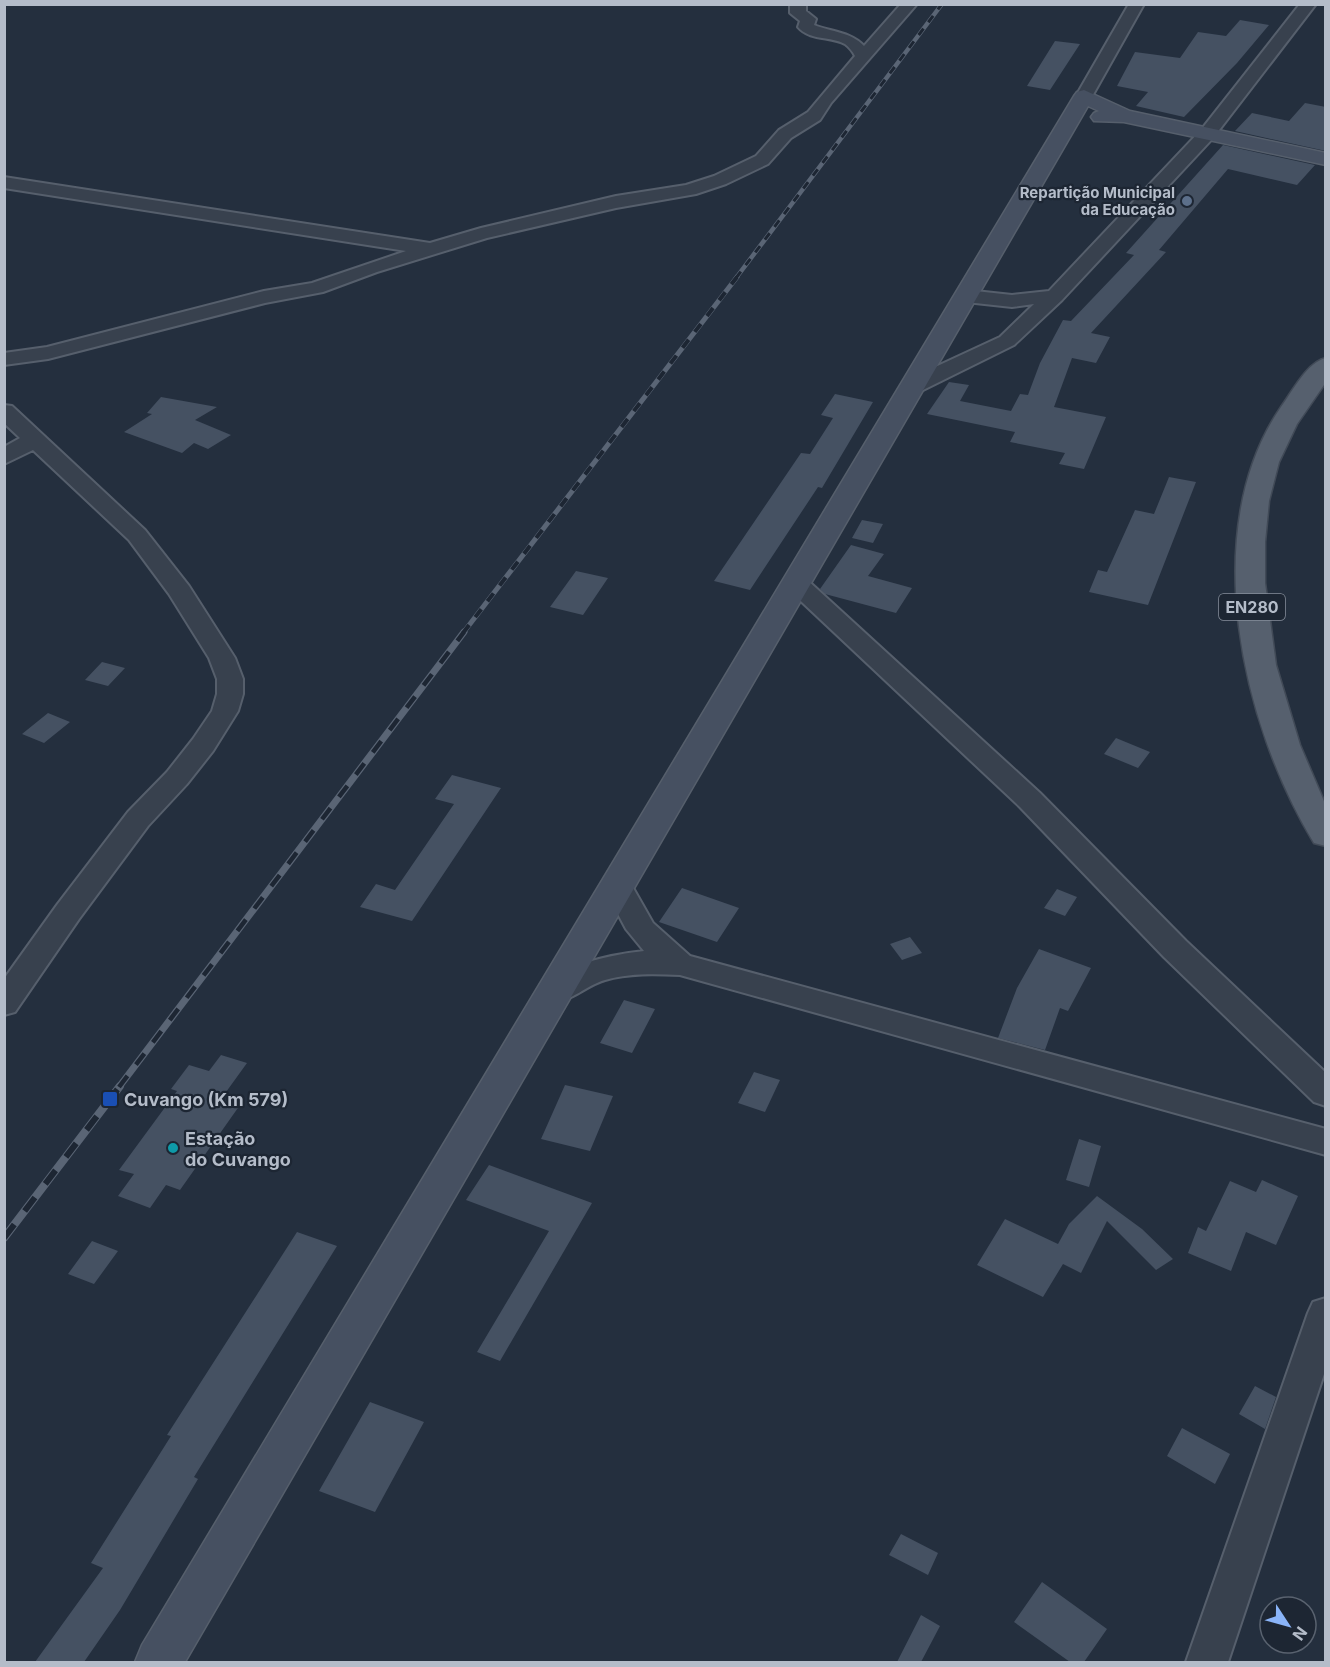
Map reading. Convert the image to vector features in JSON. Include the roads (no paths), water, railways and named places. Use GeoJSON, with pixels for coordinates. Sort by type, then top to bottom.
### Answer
{"type":"FeatureCollection","features":[{"type":"Feature","properties":{"kind":"main road","name":"EN280"},"geometry":{"type":"LineString","coordinates":[[1319,373],[1287,418],[1266,461],[1255,507],[1251,556],[1253,616],[1268,693],[1298,784],[1326,835]]}},
{"type":"Feature","properties":{"kind":"street"},"geometry":{"type":"LineString","coordinates":[[798,4],[798,13],[808,19],[806,27],[825,35],[850,40],[864,55]]}},
{"type":"Feature","properties":{"kind":"street"},"geometry":{"type":"LineString","coordinates":[[4,359],[48,353],[264,297],[316,288],[481,234],[616,202],[689,190],[750,168],[762,160],[785,134],[814,116],[825,100],[910,4]]}},
{"type":"Feature","properties":{"kind":"street"},"geometry":{"type":"LineString","coordinates":[[159,1662],[1137,4]]}},
{"type":"Feature","properties":{"kind":"street"},"geometry":{"type":"LineString","coordinates":[[913,386],[1007,341],[1055,296],[1207,134],[1309,4]]}},
{"type":"Feature","properties":{"kind":"street"},"geometry":{"type":"LineString","coordinates":[[1077,107],[1326,159]]}},
{"type":"Feature","properties":{"kind":"street"},"geometry":{"type":"LineString","coordinates":[[4,182],[433,249]]}},
{"type":"Feature","properties":{"kind":"street"},"geometry":{"type":"LineString","coordinates":[[966,296],[1012,301],[1055,296]]}},
{"type":"Feature","properties":{"kind":"street"},"geometry":{"type":"LineString","coordinates":[[4,411],[137,535],[180,591],[222,658],[230,679],[230,694],[225,711],[203,745],[177,778],[138,819],[68,912],[4,1004]]}},
{"type":"Feature","properties":{"kind":"street"},"geometry":{"type":"LineString","coordinates":[[4,458],[34,440]]}},
{"type":"Feature","properties":{"kind":"street"},"geometry":{"type":"LineString","coordinates":[[796,584],[1030,800],[1175,949],[1326,1093]]}},
{"type":"Feature","properties":{"kind":"street"},"geometry":{"type":"LineString","coordinates":[[618,886],[630,914],[651,943],[680,964]]}},
{"type":"Feature","properties":{"kind":"street"},"geometry":{"type":"LineString","coordinates":[[555,992],[597,970],[643,962],[680,964],[1326,1142]]}},
{"type":"Feature","properties":{"kind":"street"},"geometry":{"type":"LineString","coordinates":[[1207,1662],[1310,1354],[1326,1313]]}},
{"type":"Feature","properties":{"kind":"railway"},"geometry":{"type":"LineString","coordinates":[[736,278],[942,4]]}},
{"type":"Feature","properties":{"kind":"railway"},"geometry":{"type":"LineString","coordinates":[[463,633],[737,277]]}},
{"type":"Feature","properties":{"kind":"railway"},"geometry":{"type":"LineString","coordinates":[[119,1087],[464,632]]}},
{"type":"Feature","properties":{"kind":"railway"},"geometry":{"type":"LineString","coordinates":[[4,1238],[120,1086]]}},
{"type":"Feature","properties":{"kind":"place","name":"Repartição Municipal da Educação"},"geometry":{"type":"Point","coordinates":[1187,201]}},
{"type":"Feature","properties":{"kind":"place","name":"Cuvango (Km 579)"},"geometry":{"type":"Point","coordinates":[110,1099]}},
{"type":"Feature","properties":{"kind":"place","name":"Estação do Cuvango"},"geometry":{"type":"Point","coordinates":[173,1148]}}]}
